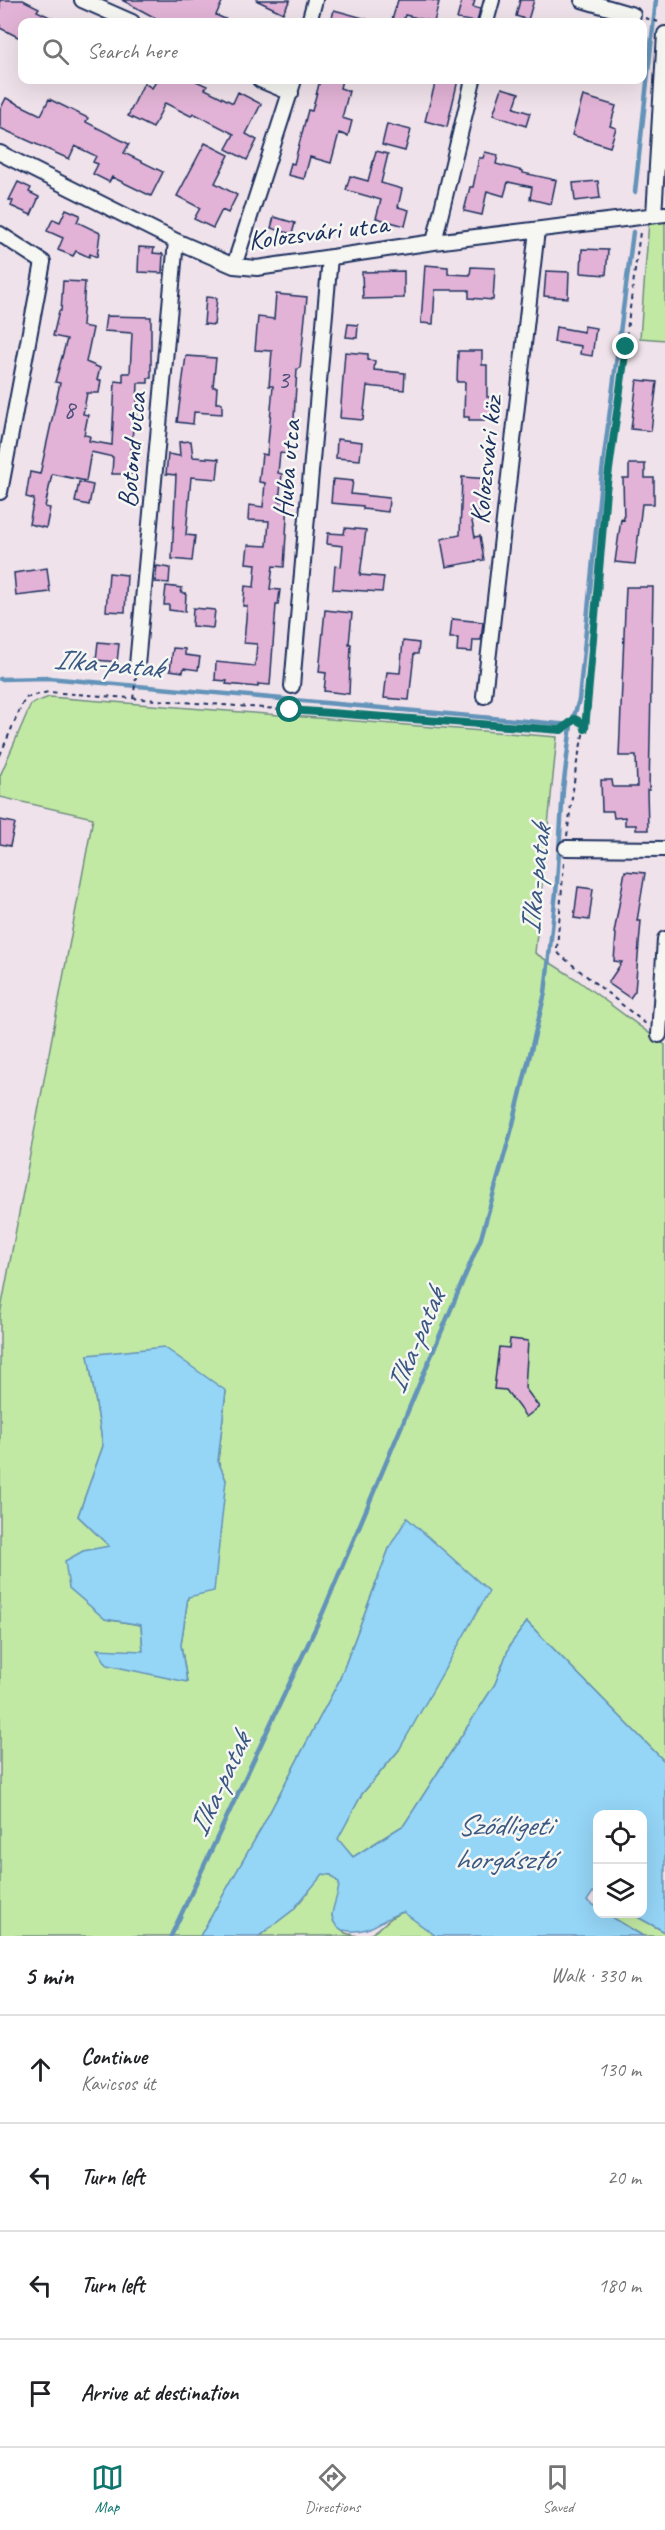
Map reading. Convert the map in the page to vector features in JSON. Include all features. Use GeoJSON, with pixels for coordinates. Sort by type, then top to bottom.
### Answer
{"type":"FeatureCollection","features":[{"type":"Feature","properties":{"kind":"street"},"geometry":{"type":"LineString","coordinates":[[82,0],[123,18]]}},
{"type":"Feature","properties":{"kind":"street"},"geometry":{"type":"LineString","coordinates":[[310,18],[315,0]]}},
{"type":"Feature","properties":{"kind":"street"},"geometry":{"type":"LineString","coordinates":[[487,18],[492,0]]}},
{"type":"Feature","properties":{"kind":"street"},"geometry":{"type":"LineString","coordinates":[[582,0],[633,15]]}},
{"type":"Feature","properties":{"kind":"street"},"geometry":{"type":"LineString","coordinates":[[651,215],[665,34]]}},
{"type":"Feature","properties":{"kind":"street"},"geometry":{"type":"LineString","coordinates":[[434,242],[472,84]]}},
{"type":"Feature","properties":{"kind":"street"},"geometry":{"type":"LineString","coordinates":[[234,266],[292,86]]}},
{"type":"Feature","properties":{"kind":"street","name":"Kolozsvári utca"},"geometry":{"type":"LineString","coordinates":[[0,154],[176,241],[234,266],[257,268],[434,242],[651,215]]}},
{"type":"Feature","properties":{"kind":"street","name":"Kolozsvári köz"},"geometry":{"type":"LineString","coordinates":[[484,696],[537,230]]}},
{"type":"Feature","properties":{"kind":"street"},"geometry":{"type":"LineString","coordinates":[[0,234],[43,262],[0,492]]}},
{"type":"Feature","properties":{"kind":"street","name":"Botond utca"},"geometry":{"type":"LineString","coordinates":[[137,671],[176,241]]}},
{"type":"Feature","properties":{"kind":"street","name":"Huba utca"},"geometry":{"type":"LineString","coordinates":[[292,686],[330,257]]}},
{"type":"Feature","properties":{"kind":"street"},"geometry":{"type":"LineString","coordinates":[[566,848],[665,849]]}},
{"type":"Feature","properties":{"kind":"street"},"geometry":{"type":"LineString","coordinates":[[659,1035],[665,939]]}},
{"type":"Feature","properties":{"kind":"path"},"geometry":{"type":"LineString","coordinates":[[651,215],[606,491],[585,729],[576,767],[557,948],[559,954],[659,1035]]}},
{"type":"Feature","properties":{"kind":"path"},"geometry":{"type":"LineString","coordinates":[[134,697],[137,671]]}},
{"type":"Feature","properties":{"kind":"path"},"geometry":{"type":"LineString","coordinates":[[0,755],[25,698],[48,692],[562,729],[575,719],[579,720],[585,729]]}},
{"type":"Feature","properties":{"kind":"green space"},"geometry":{"type":"Polygon","coordinates":[[[665,220],[665,340],[640,338],[649,221],[665,220]]]}},
{"type":"Feature","properties":{"kind":"green space"},"geometry":{"type":"Polygon","coordinates":[[[49,697],[557,737],[535,953],[576,979],[665,1045],[665,1762],[527,1622],[510,1645],[495,1684],[404,1825],[353,1857],[337,1839],[362,1794],[399,1750],[390,1546],[339,1681],[262,1827],[200,1936],[0,1936],[0,1315],[93,818],[0,797],[0,776],[31,704],[49,697]],[[88,1355],[103,1446],[78,1516],[110,1547],[83,1551],[105,1619],[141,1625],[143,1651],[187,1681],[181,1645],[188,1597],[226,1480],[218,1461],[226,1391],[88,1355]]]}},
{"type":"Feature","properties":{"kind":"green space"},"geometry":{"type":"Polygon","coordinates":[[[322,1874],[331,1875],[339,1883],[339,1893],[332,1916],[345,1933],[358,1936],[259,1936],[293,1910],[322,1874]]]}},
{"type":"Feature","properties":{"kind":"green space"},"geometry":{"type":"Polygon","coordinates":[[[404,1912],[436,1936],[367,1936],[394,1916],[404,1912]]]}},
{"type":"Feature","properties":{"kind":"green space"},"geometry":{"type":"Polygon","coordinates":[[[614,1918],[639,1918],[665,1932],[665,1936],[643,1936],[614,1918]]]}},
{"type":"Feature","properties":{"kind":"water"},"geometry":{"type":"Polygon","coordinates":[[[164,1347],[226,1391],[218,1461],[226,1480],[214,1591],[188,1597],[181,1645],[187,1682],[107,1665],[97,1649],[143,1651],[141,1625],[105,1619],[69,1588],[65,1561],[83,1551],[109,1546],[78,1516],[103,1446],[88,1355],[164,1347]]]}},
{"type":"Feature","properties":{"kind":"water","name":"Sződligeti horgásztó"},"geometry":{"type":"Polygon","coordinates":[[[407,1518],[489,1591],[399,1750],[362,1794],[338,1839],[353,1857],[404,1825],[495,1684],[510,1645],[527,1622],[665,1762],[665,1932],[639,1918],[647,1918],[647,1810],[593,1810],[593,1892],[587,1901],[593,1905],[593,1918],[614,1918],[643,1936],[436,1936],[403,1912],[369,1928],[342,1930],[335,1924],[332,1915],[339,1883],[331,1875],[323,1874],[293,1910],[259,1936],[200,1936],[262,1827],[339,1681],[390,1546],[407,1518]]]}},
{"type":"Feature","properties":{"kind":"building"},"geometry":{"type":"Polygon","coordinates":[[[0,0],[23,0],[39,8],[37,11],[52,18],[18,18],[18,37],[0,28],[0,0]]]}},
{"type":"Feature","properties":{"kind":"building"},"geometry":{"type":"Polygon","coordinates":[[[122,0],[223,0],[216,15],[223,18],[156,18],[122,0]]]}},
{"type":"Feature","properties":{"kind":"building"},"geometry":{"type":"Polygon","coordinates":[[[256,0],[290,0],[283,13],[256,0]]]}},
{"type":"Feature","properties":{"kind":"building"},"geometry":{"type":"Polygon","coordinates":[[[398,0],[439,2],[435,18],[405,15],[404,18],[393,18],[398,0]]]}},
{"type":"Feature","properties":{"kind":"building"},"geometry":{"type":"Polygon","coordinates":[[[462,0],[475,0],[473,7],[480,9],[478,18],[457,18],[462,0]]]}},
{"type":"Feature","properties":{"kind":"building"},"geometry":{"type":"Polygon","coordinates":[[[520,0],[534,0],[529,18],[516,16],[520,0]]]}},
{"type":"Feature","properties":{"kind":"building"},"geometry":{"type":"Polygon","coordinates":[[[334,10],[363,18],[332,18],[334,10]]]}},
{"type":"Feature","properties":{"kind":"building"},"geometry":{"type":"Polygon","coordinates":[[[144,84],[152,88],[154,84],[203,84],[207,86],[205,89],[233,103],[238,92],[261,104],[246,134],[257,140],[247,160],[226,149],[234,134],[193,113],[191,116],[165,103],[153,128],[128,116],[144,84]]]}},
{"type":"Feature","properties":{"kind":"building"},"geometry":{"type":"Polygon","coordinates":[[[319,84],[341,84],[340,88],[349,91],[342,118],[352,121],[348,136],[339,133],[331,163],[310,157],[304,179],[288,175],[291,163],[294,164],[308,110],[312,111],[319,84]]]}},
{"type":"Feature","properties":{"kind":"building"},"geometry":{"type":"Polygon","coordinates":[[[435,84],[457,84],[447,127],[425,121],[435,84]]]}},
{"type":"Feature","properties":{"kind":"building"},"geometry":{"type":"Polygon","coordinates":[[[502,88],[519,93],[514,108],[530,113],[526,126],[493,115],[502,88]]]}},
{"type":"Feature","properties":{"kind":"building"},"geometry":{"type":"Polygon","coordinates":[[[583,96],[616,106],[610,126],[616,128],[610,147],[572,135],[583,96]]]}},
{"type":"Feature","properties":{"kind":"building"},"geometry":{"type":"Polygon","coordinates":[[[6,98],[41,115],[49,99],[88,118],[86,122],[129,144],[124,153],[163,172],[151,196],[112,177],[109,182],[93,174],[98,164],[93,162],[96,156],[75,146],[69,159],[0,128],[0,110],[6,98]]]}},
{"type":"Feature","properties":{"kind":"building"},"geometry":{"type":"Polygon","coordinates":[[[387,124],[411,130],[405,151],[382,145],[387,124]]]}},
{"type":"Feature","properties":{"kind":"building"},"geometry":{"type":"Polygon","coordinates":[[[205,143],[229,155],[215,183],[237,195],[228,213],[222,210],[213,228],[194,219],[200,208],[177,196],[205,143]]]}},
{"type":"Feature","properties":{"kind":"building"},"geometry":{"type":"Polygon","coordinates":[[[376,151],[388,154],[381,183],[402,189],[398,207],[409,210],[405,226],[376,218],[381,200],[346,190],[350,176],[368,181],[376,151]]]}},
{"type":"Feature","properties":{"kind":"building"},"geometry":{"type":"Polygon","coordinates":[[[485,152],[498,155],[496,164],[556,180],[551,204],[530,199],[532,187],[508,182],[504,196],[487,191],[482,215],[464,211],[470,187],[473,187],[479,158],[483,158],[485,152]]]}},
{"type":"Feature","properties":{"kind":"building"},"geometry":{"type":"Polygon","coordinates":[[[598,181],[600,198],[575,201],[573,183],[598,181]]]}},
{"type":"Feature","properties":{"kind":"building"},"geometry":{"type":"Polygon","coordinates":[[[18,182],[31,188],[29,192],[39,197],[31,215],[11,206],[13,201],[9,200],[18,182]]]}},
{"type":"Feature","properties":{"kind":"building"},"geometry":{"type":"Polygon","coordinates":[[[66,209],[80,215],[77,222],[100,233],[97,257],[90,254],[89,257],[76,251],[73,256],[58,250],[63,238],[47,231],[53,219],[60,222],[66,209]]]}},
{"type":"Feature","properties":{"kind":"building"},"geometry":{"type":"Polygon","coordinates":[[[274,217],[295,223],[292,234],[271,228],[274,217]]]}},
{"type":"Feature","properties":{"kind":"building"},"geometry":{"type":"Polygon","coordinates":[[[139,247],[154,248],[153,253],[163,254],[162,273],[138,272],[139,247]]]}},
{"type":"Feature","properties":{"kind":"building"},"geometry":{"type":"Polygon","coordinates":[[[582,249],[608,250],[606,275],[581,273],[582,249]]]}},
{"type":"Feature","properties":{"kind":"building"},"geometry":{"type":"Polygon","coordinates":[[[425,265],[448,267],[448,274],[470,275],[471,267],[495,268],[493,300],[469,298],[469,290],[435,290],[433,324],[421,323],[425,265]]]}},
{"type":"Feature","properties":{"kind":"building"},"geometry":{"type":"Polygon","coordinates":[[[404,271],[404,298],[363,299],[362,272],[404,271]]]}},
{"type":"Feature","properties":{"kind":"building"},"geometry":{"type":"Polygon","coordinates":[[[546,271],[569,272],[568,298],[544,296],[546,271]]]}},
{"type":"Feature","properties":{"kind":"building"},"geometry":{"type":"Polygon","coordinates":[[[63,281],[85,282],[82,326],[93,328],[86,362],[100,368],[97,380],[101,380],[99,393],[87,393],[83,414],[88,415],[84,435],[90,436],[89,441],[112,445],[115,381],[123,382],[123,373],[130,373],[132,333],[104,331],[106,316],[151,317],[151,378],[148,378],[148,383],[138,383],[136,428],[133,428],[131,454],[133,454],[132,474],[112,474],[113,457],[91,452],[86,481],[52,474],[45,507],[50,508],[46,528],[29,524],[34,499],[26,497],[30,472],[40,474],[60,383],[55,382],[67,339],[53,336],[59,311],[61,311],[63,281]]]}},
{"type":"Feature","properties":{"kind":"building"},"geometry":{"type":"Polygon","coordinates":[[[276,294],[307,297],[300,368],[297,369],[293,435],[289,435],[288,454],[280,453],[278,473],[282,474],[279,501],[288,502],[284,567],[273,566],[270,589],[280,590],[278,605],[276,605],[270,685],[258,684],[258,687],[226,684],[227,681],[215,680],[216,662],[255,666],[257,644],[244,643],[247,606],[243,606],[245,586],[254,587],[256,564],[246,563],[248,545],[267,546],[269,521],[248,520],[249,505],[263,507],[265,483],[259,482],[262,454],[267,455],[273,386],[269,386],[272,351],[255,350],[258,317],[274,319],[276,294]]]}},
{"type":"Feature","properties":{"kind":"building"},"geometry":{"type":"Polygon","coordinates":[[[206,297],[217,298],[214,325],[204,324],[206,297]]]}},
{"type":"Feature","properties":{"kind":"building"},"geometry":{"type":"Polygon","coordinates":[[[348,324],[358,325],[357,338],[346,337],[348,324]]]}},
{"type":"Feature","properties":{"kind":"building"},"geometry":{"type":"Polygon","coordinates":[[[584,326],[596,328],[592,356],[580,354],[581,346],[554,342],[556,327],[584,332],[584,326]]]}},
{"type":"Feature","properties":{"kind":"building"},"geometry":{"type":"Polygon","coordinates":[[[458,351],[482,351],[482,365],[487,365],[487,397],[498,397],[496,420],[469,420],[469,417],[464,417],[465,382],[457,382],[458,351]]]}},
{"type":"Feature","properties":{"kind":"building"},"geometry":{"type":"Polygon","coordinates":[[[345,352],[368,354],[368,360],[375,361],[374,370],[405,373],[404,390],[367,386],[363,420],[340,418],[345,352]]]}},
{"type":"Feature","properties":{"kind":"building"},"geometry":{"type":"Polygon","coordinates":[[[186,356],[216,358],[213,387],[217,387],[216,403],[222,403],[222,414],[194,412],[193,424],[177,422],[186,356]]]}},
{"type":"Feature","properties":{"kind":"building"},"geometry":{"type":"Polygon","coordinates":[[[637,380],[657,382],[651,431],[631,429],[637,380]]]}},
{"type":"Feature","properties":{"kind":"building"},"geometry":{"type":"Polygon","coordinates":[[[337,439],[362,442],[360,460],[336,458],[337,439]]]}},
{"type":"Feature","properties":{"kind":"building"},"geometry":{"type":"Polygon","coordinates":[[[191,441],[193,457],[219,459],[217,479],[191,477],[186,535],[195,536],[192,561],[172,559],[176,475],[166,474],[168,454],[180,456],[179,442],[191,441]]]}},
{"type":"Feature","properties":{"kind":"building"},"geometry":{"type":"Polygon","coordinates":[[[629,464],[645,464],[645,478],[654,478],[654,504],[642,504],[635,564],[615,562],[621,519],[624,520],[623,478],[629,478],[629,464]]]}},
{"type":"Feature","properties":{"kind":"building"},"geometry":{"type":"Polygon","coordinates":[[[462,477],[490,479],[487,512],[470,511],[475,537],[480,536],[484,560],[446,567],[441,539],[460,535],[462,477]]]}},
{"type":"Feature","properties":{"kind":"building"},"geometry":{"type":"Polygon","coordinates":[[[333,479],[353,481],[351,494],[389,498],[388,512],[363,509],[363,506],[331,503],[333,479]]]}},
{"type":"Feature","properties":{"kind":"building"},"geometry":{"type":"Polygon","coordinates":[[[79,482],[93,485],[89,505],[75,502],[79,482]]]}},
{"type":"Feature","properties":{"kind":"building"},"geometry":{"type":"Polygon","coordinates":[[[345,528],[366,530],[360,575],[384,577],[382,592],[333,589],[335,566],[341,567],[343,546],[327,544],[328,533],[344,534],[345,528]]]}},
{"type":"Feature","properties":{"kind":"building"},"geometry":{"type":"Polygon","coordinates":[[[157,566],[170,568],[169,583],[155,582],[157,566]]]}},
{"type":"Feature","properties":{"kind":"building"},"geometry":{"type":"Polygon","coordinates":[[[47,568],[50,592],[16,596],[14,573],[47,568]]]}},
{"type":"Feature","properties":{"kind":"building"},"geometry":{"type":"Polygon","coordinates":[[[109,573],[127,575],[125,612],[106,611],[109,573]]]}},
{"type":"Feature","properties":{"kind":"building"},"geometry":{"type":"Polygon","coordinates":[[[166,586],[182,588],[181,593],[186,593],[185,612],[169,610],[169,605],[164,605],[166,586]]]}},
{"type":"Feature","properties":{"kind":"building"},"geometry":{"type":"Polygon","coordinates":[[[626,587],[653,587],[649,790],[647,790],[648,830],[636,830],[636,825],[625,825],[625,817],[614,818],[613,811],[602,811],[601,780],[612,780],[613,787],[637,787],[636,756],[619,756],[626,587]]]}},
{"type":"Feature","properties":{"kind":"building"},"geometry":{"type":"Polygon","coordinates":[[[193,608],[215,610],[213,628],[192,626],[193,608]]]}},
{"type":"Feature","properties":{"kind":"building"},"geometry":{"type":"Polygon","coordinates":[[[325,610],[352,613],[349,644],[351,644],[349,694],[324,691],[326,673],[319,672],[325,610]]]}},
{"type":"Feature","properties":{"kind":"building"},"geometry":{"type":"Polygon","coordinates":[[[452,619],[483,622],[481,640],[473,640],[472,652],[457,651],[458,638],[450,638],[452,619]]]}},
{"type":"Feature","properties":{"kind":"building"},"geometry":{"type":"Polygon","coordinates":[[[403,641],[419,643],[418,654],[414,654],[409,700],[384,698],[387,672],[400,673],[403,641]]]}},
{"type":"Feature","properties":{"kind":"building"},"geometry":{"type":"Polygon","coordinates":[[[98,642],[119,644],[117,662],[96,660],[98,642]]]}},
{"type":"Feature","properties":{"kind":"building"},"geometry":{"type":"Polygon","coordinates":[[[173,648],[185,649],[185,655],[200,657],[198,670],[184,668],[183,672],[170,670],[173,648]]]}},
{"type":"Feature","properties":{"kind":"building"},"geometry":{"type":"Polygon","coordinates":[[[0,820],[15,823],[10,846],[0,844],[0,820]]]}},
{"type":"Feature","properties":{"kind":"building"},"geometry":{"type":"Polygon","coordinates":[[[625,871],[645,873],[637,921],[641,921],[635,991],[630,998],[608,983],[622,962],[614,961],[616,934],[614,933],[625,871]]]}},
{"type":"Feature","properties":{"kind":"building"},"geometry":{"type":"Polygon","coordinates":[[[578,887],[593,889],[589,920],[574,918],[578,887]]]}},
{"type":"Feature","properties":{"kind":"building"},"geometry":{"type":"Polygon","coordinates":[[[510,1339],[528,1341],[525,1388],[539,1407],[526,1417],[506,1390],[494,1389],[499,1347],[509,1348],[510,1339]]]}},
{"type":"Feature","properties":{"kind":"waterway","name":"Ilka-patak"},"geometry":{"type":"LineString","coordinates":[[647,82],[656,0]]}},
{"type":"Feature","properties":{"kind":"waterway","name":"Ilka-patak"},"geometry":{"type":"LineString","coordinates":[[635,192],[647,84]]}},
{"type":"Feature","properties":{"kind":"waterway","name":"Ilka-patak"},"geometry":{"type":"LineString","coordinates":[[171,1936],[323,1612],[481,1238],[512,1128],[545,993],[557,883],[563,789],[571,725],[579,700],[601,480],[633,232]]}},
{"type":"Feature","properties":{"kind":"waterway","name":"Ilka-patak"},"geometry":{"type":"LineString","coordinates":[[0,679],[48,678],[571,725]]}},
{"type":"Feature","properties":{"kind":"route"},"geometry":{"type":"LineString","coordinates":[[290,710],[561,730],[575,719],[584,724],[585,729],[606,491],[626,347]]}}]}
